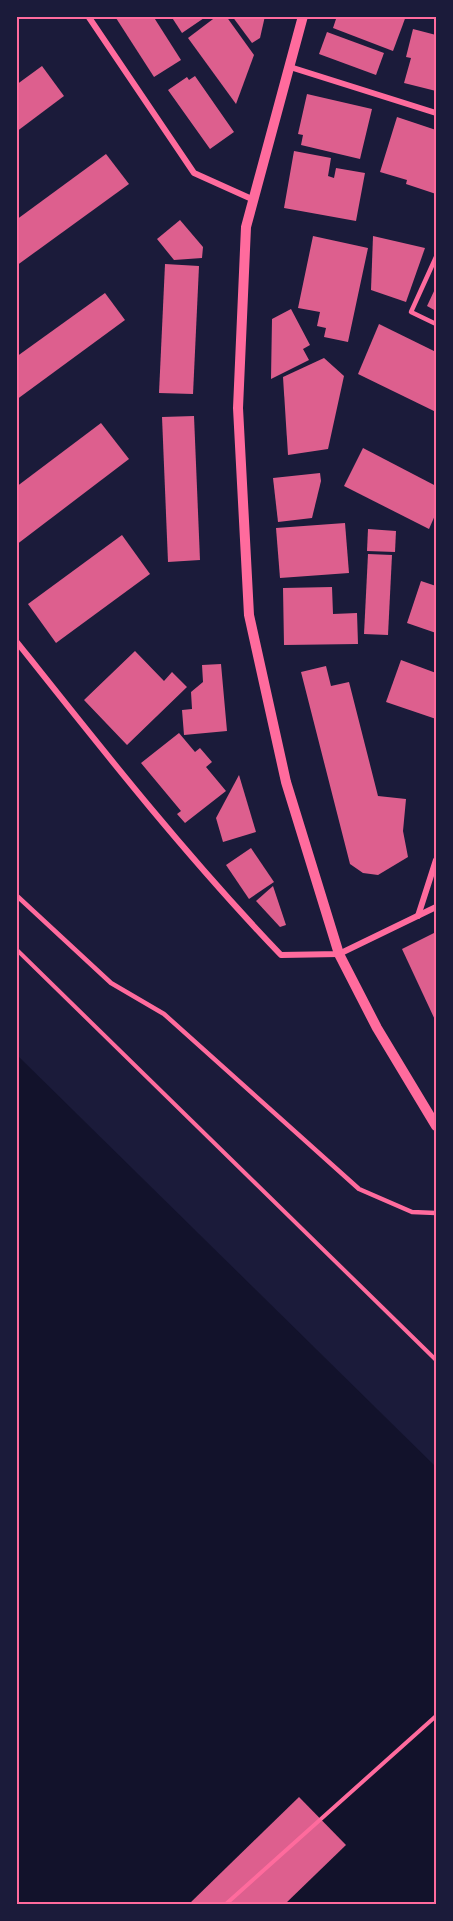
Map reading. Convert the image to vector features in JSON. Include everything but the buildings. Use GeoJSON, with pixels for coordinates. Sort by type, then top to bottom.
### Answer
{"type":"FeatureCollection","features":[{"type":"Feature","properties":{"kind":"street"},"geometry":{"type":"LineString","coordinates":[[88,16],[194,173],[254,200]]}},
{"type":"Feature","properties":{"kind":"street"},"geometry":{"type":"LineString","coordinates":[[303,16],[246,227],[238,408],[249,615],[286,782],[339,954],[377,1028],[436,1126]]}},
{"type":"Feature","properties":{"kind":"street"},"geometry":{"type":"LineString","coordinates":[[290,67],[436,113]]}},
{"type":"Feature","properties":{"kind":"street"},"geometry":{"type":"LineString","coordinates":[[16,641],[128,781],[223,894],[281,955],[339,954],[436,907]]}},
{"type":"Feature","properties":{"kind":"street"},"geometry":{"type":"LineString","coordinates":[[418,916],[436,860]]}},
{"type":"Feature","properties":{"kind":"lane"},"geometry":{"type":"LineString","coordinates":[[436,257],[411,312],[436,324]]}},
{"type":"Feature","properties":{"kind":"lane"},"geometry":{"type":"LineString","coordinates":[[16,895],[111,983],[164,1014],[359,1188],[412,1212],[436,1213]]}},
{"type":"Feature","properties":{"kind":"path"},"geometry":{"type":"LineString","coordinates":[[16,950],[436,1360]]}},
{"type":"Feature","properties":{"kind":"path"},"geometry":{"type":"LineString","coordinates":[[226,1905],[436,1716]]}},
{"type":"Feature","properties":{"kind":"shaded area"},"geometry":{"type":"Polygon","coordinates":[[[16,1054],[436,1467],[436,1904],[17,1904],[16,1054]]]}}]}
